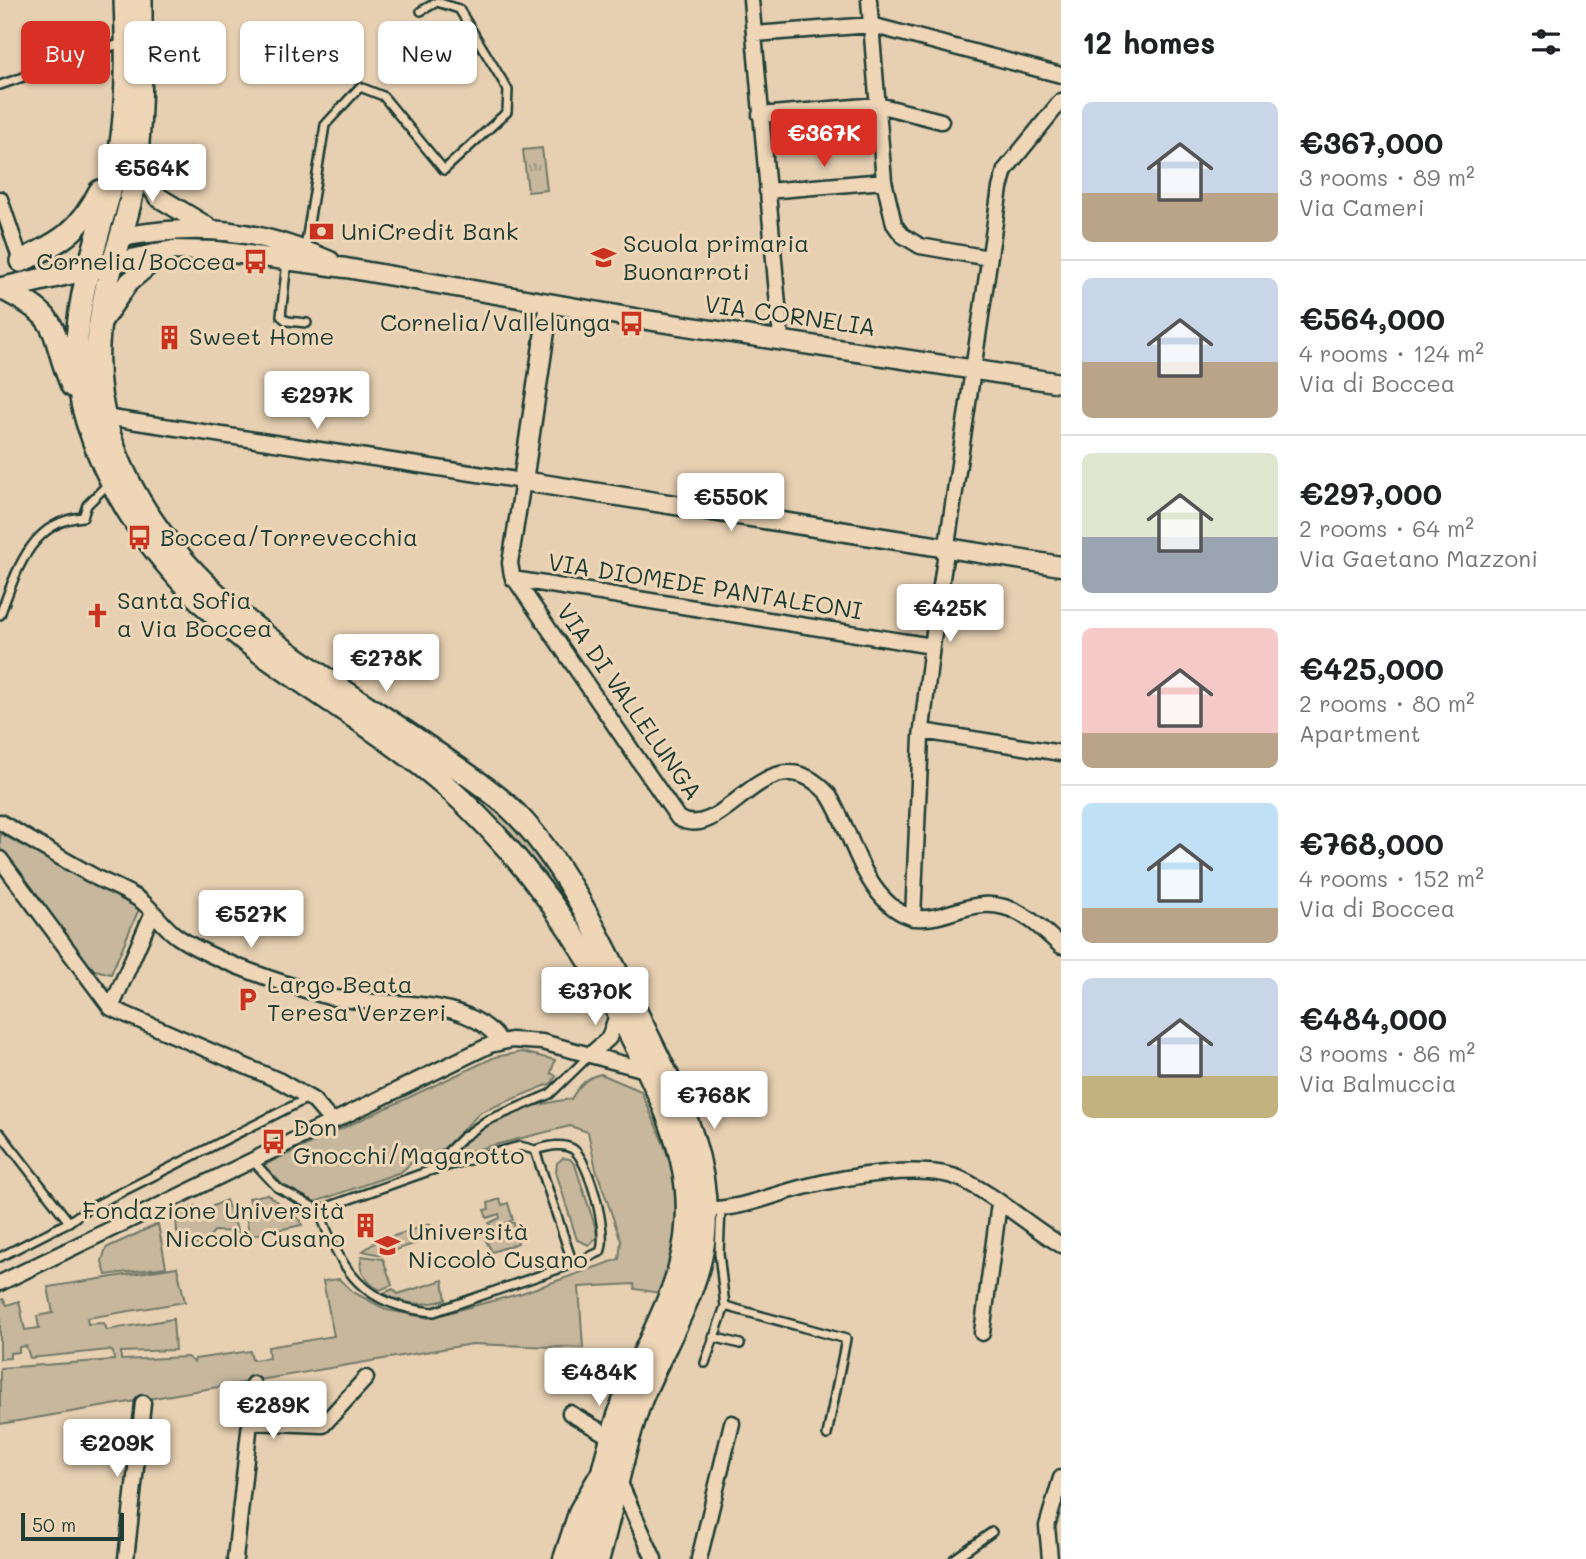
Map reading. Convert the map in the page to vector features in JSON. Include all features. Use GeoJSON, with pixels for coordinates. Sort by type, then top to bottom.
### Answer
{"type":"FeatureCollection","features":[{"type":"Feature","properties":{"kind":"main road"},"geometry":{"type":"LineString","coordinates":[[94,415],[99,326],[132,195],[117,45],[125,0]]}},
{"type":"Feature","properties":{"kind":"main road"},"geometry":{"type":"LineString","coordinates":[[141,0],[128,156],[93,243],[86,269],[78,346],[111,481],[152,545],[213,613],[272,661],[430,773],[503,842],[566,920],[618,1012],[656,1070],[684,1167],[688,1206],[685,1244],[678,1279],[628,1390],[612,1438],[605,1535],[598,1559]]}},
{"type":"Feature","properties":{"kind":"main road"},"geometry":{"type":"LineString","coordinates":[[10,263],[54,246],[75,230],[128,156]]}},
{"type":"Feature","properties":{"kind":"main road"},"geometry":{"type":"LineString","coordinates":[[10,263],[121,237]]}},
{"type":"Feature","properties":{"kind":"main road"},"geometry":{"type":"LineString","coordinates":[[1,289],[113,263]]}},
{"type":"Feature","properties":{"kind":"main road"},"geometry":{"type":"LineString","coordinates":[[1,289],[38,307],[48,318],[94,415],[152,520],[224,604],[273,643],[479,783],[530,829],[601,944],[656,1070],[699,1152],[713,1209],[691,1291],[639,1406],[611,1475],[582,1559]]}},
{"type":"Feature","properties":{"kind":"street"},"geometry":{"type":"LineString","coordinates":[[751,0],[781,339]]}},
{"type":"Feature","properties":{"kind":"street"},"geometry":{"type":"LineString","coordinates":[[869,0],[884,181],[891,217],[905,238],[928,248],[989,258]]}},
{"type":"Feature","properties":{"kind":"street"},"geometry":{"type":"LineString","coordinates":[[755,34],[871,25],[1061,75]]}},
{"type":"Feature","properties":{"kind":"street"},"geometry":{"type":"LineString","coordinates":[[1061,101],[1006,170],[989,258],[971,369],[922,731],[913,918],[930,920],[975,906],[1003,906],[1026,917],[1061,946]]}},
{"type":"Feature","properties":{"kind":"street"},"geometry":{"type":"LineString","coordinates":[[760,115],[878,105],[941,121]]}},
{"type":"Feature","properties":{"kind":"street"},"geometry":{"type":"LineString","coordinates":[[128,156],[158,197],[209,228]]}},
{"type":"Feature","properties":{"kind":"street"},"geometry":{"type":"LineString","coordinates":[[767,191],[884,181]]}},
{"type":"Feature","properties":{"kind":"street"},"geometry":{"type":"LineString","coordinates":[[0,199],[11,224],[10,263]]}},
{"type":"Feature","properties":{"kind":"street","name":"VIA CORNELIA"},"geometry":{"type":"LineString","coordinates":[[121,237],[161,230],[209,228],[304,250],[346,268]]}},
{"type":"Feature","properties":{"kind":"street","name":"VIA CORNELIA"},"geometry":{"type":"LineString","coordinates":[[113,263],[166,252],[206,250],[346,268],[549,304],[1061,383]]}},
{"type":"Feature","properties":{"kind":"street"},"geometry":{"type":"LineString","coordinates":[[99,326],[129,282],[166,252]]}},
{"type":"Feature","properties":{"kind":"street"},"geometry":{"type":"LineString","coordinates":[[513,579],[510,563],[549,304]]}},
{"type":"Feature","properties":{"kind":"street"},"geometry":{"type":"LineString","coordinates":[[94,415],[1061,566]]}},
{"type":"Feature","properties":{"kind":"street","name":"VIA DIOMEDE PANTALEONI"},"geometry":{"type":"LineString","coordinates":[[513,579],[932,646]]}},
{"type":"Feature","properties":{"kind":"street","name":"VIA DI VALLELUNGA"},"geometry":{"type":"LineString","coordinates":[[513,579],[678,818],[688,823],[702,823],[761,782],[781,775],[807,778],[823,789],[835,805],[876,891],[892,907],[913,918]]}},
{"type":"Feature","properties":{"kind":"street"},"geometry":{"type":"LineString","coordinates":[[922,731],[1061,752]]}},
{"type":"Feature","properties":{"kind":"street"},"geometry":{"type":"LineString","coordinates":[[0,822],[136,897],[170,930],[190,944],[281,981],[350,1002],[405,1002],[451,1011],[494,1032],[501,1041]]}},
{"type":"Feature","properties":{"kind":"street"},"geometry":{"type":"LineString","coordinates":[[0,859],[111,1007],[280,1081],[309,1098],[331,1122]]}},
{"type":"Feature","properties":{"kind":"street"},"geometry":{"type":"LineString","coordinates":[[111,1007],[153,912]]}},
{"type":"Feature","properties":{"kind":"street"},"geometry":{"type":"LineString","coordinates":[[591,1054],[609,1038],[618,1012]]}},
{"type":"Feature","properties":{"kind":"street"},"geometry":{"type":"LineString","coordinates":[[0,1283],[474,1051],[501,1041],[542,1042],[656,1070]]}},
{"type":"Feature","properties":{"kind":"street"},"geometry":{"type":"LineString","coordinates":[[713,1209],[827,1182],[922,1171],[955,1177],[1061,1245]]}},
{"type":"Feature","properties":{"kind":"street"},"geometry":{"type":"LineString","coordinates":[[982,1333],[999,1203]]}},
{"type":"Feature","properties":{"kind":"street"},"geometry":{"type":"LineString","coordinates":[[250,1422],[323,1425],[366,1378]]}},
{"type":"Feature","properties":{"kind":"street"},"geometry":{"type":"LineString","coordinates":[[235,1559],[253,1384]]}},
{"type":"Feature","properties":{"kind":"street"},"geometry":{"type":"LineString","coordinates":[[126,1559],[143,1403]]}},
{"type":"Feature","properties":{"kind":"street"},"geometry":{"type":"LineString","coordinates":[[570,1413],[612,1438]]}},
{"type":"Feature","properties":{"kind":"street"},"geometry":{"type":"LineString","coordinates":[[699,1559],[732,1423]]}},
{"type":"Feature","properties":{"kind":"street"},"geometry":{"type":"LineString","coordinates":[[563,1559],[579,1510],[611,1475],[654,1559]]}},
{"type":"Feature","properties":{"kind":"street"},"geometry":{"type":"LineString","coordinates":[[1050,1559],[1047,1526],[1061,1478]]}},
{"type":"Feature","properties":{"kind":"street"},"geometry":{"type":"LineString","coordinates":[[604,1559],[605,1535]]}},
{"type":"Feature","properties":{"kind":"lane"},"geometry":{"type":"LineString","coordinates":[[304,250],[325,125],[360,87],[383,96],[444,170],[508,113],[508,90],[459,9],[436,2],[421,10]]}},
{"type":"Feature","properties":{"kind":"lane"},"geometry":{"type":"LineString","coordinates":[[110,49],[117,45]]}},
{"type":"Feature","properties":{"kind":"lane"},"geometry":{"type":"LineString","coordinates":[[0,85],[117,45]]}},
{"type":"Feature","properties":{"kind":"lane"},"geometry":{"type":"LineString","coordinates":[[287,262],[281,316],[287,321],[307,323]]}},
{"type":"Feature","properties":{"kind":"lane"},"geometry":{"type":"LineString","coordinates":[[0,615],[31,543],[52,528],[83,517],[87,505],[111,481]]}},
{"type":"Feature","properties":{"kind":"lane"},"geometry":{"type":"LineString","coordinates":[[429,1171],[462,1138],[486,1121],[550,1094],[591,1054]]}},
{"type":"Feature","properties":{"kind":"lane"},"geometry":{"type":"LineString","coordinates":[[0,1257],[69,1222],[84,1211],[309,1098]]}},
{"type":"Feature","properties":{"kind":"lane"},"geometry":{"type":"LineString","coordinates":[[0,1133],[69,1222]]}},
{"type":"Feature","properties":{"kind":"lane"},"geometry":{"type":"LineString","coordinates":[[252,1160],[278,1188],[319,1210],[333,1248],[354,1280],[377,1297],[416,1311],[434,1312],[573,1264],[600,1252],[605,1239],[586,1170],[575,1151],[566,1146],[535,1150],[520,1146],[429,1171],[319,1210]]}},
{"type":"Feature","properties":{"kind":"lane"},"geometry":{"type":"LineString","coordinates":[[535,1150],[573,1264]]}},
{"type":"Feature","properties":{"kind":"lane"},"geometry":{"type":"LineString","coordinates":[[705,1363],[725,1306],[713,1209]]}},
{"type":"Feature","properties":{"kind":"lane"},"geometry":{"type":"LineString","coordinates":[[725,1306],[846,1339],[827,1435]]}},
{"type":"Feature","properties":{"kind":"lane"},"geometry":{"type":"LineString","coordinates":[[713,1337],[740,1344]]}},
{"type":"Feature","properties":{"kind":"lane"},"geometry":{"type":"LineString","coordinates":[[954,1559],[992,1532]]}},
{"type":"Feature","properties":{"kind":"green space"},"geometry":{"type":"Polygon","coordinates":[[[542,148],[547,190],[528,192],[523,150],[542,148]]]}},
{"type":"Feature","properties":{"kind":"green space"},"geometry":{"type":"Polygon","coordinates":[[[396,737],[457,775],[502,812],[569,903],[564,905],[516,842],[396,737]]]}},
{"type":"Feature","properties":{"kind":"green space"},"geometry":{"type":"Polygon","coordinates":[[[0,833],[139,909],[111,974],[95,970],[82,959],[20,873],[0,854],[0,833]]]}},
{"type":"Feature","properties":{"kind":"green space"},"geometry":{"type":"Polygon","coordinates":[[[522,1052],[555,1060],[551,1073],[556,1076],[552,1083],[481,1112],[443,1149],[417,1158],[401,1172],[315,1202],[283,1186],[264,1165],[495,1057],[522,1052]]]}},
{"type":"Feature","properties":{"kind":"green space"},"geometry":{"type":"Polygon","coordinates":[[[601,1074],[641,1091],[672,1168],[678,1212],[669,1262],[659,1293],[635,1289],[634,1284],[579,1287],[583,1348],[472,1344],[0,1424],[0,1368],[114,1360],[113,1352],[109,1350],[30,1358],[26,1346],[19,1347],[19,1352],[10,1353],[10,1358],[0,1359],[0,1301],[3,1299],[7,1305],[19,1301],[25,1330],[39,1328],[37,1316],[53,1313],[48,1287],[177,1267],[185,1302],[87,1318],[88,1324],[104,1323],[107,1330],[173,1319],[175,1350],[121,1352],[121,1360],[187,1357],[194,1362],[195,1359],[250,1351],[252,1360],[269,1358],[268,1347],[334,1336],[323,1281],[339,1279],[353,1292],[387,1310],[429,1318],[522,1293],[619,1259],[621,1241],[596,1169],[588,1132],[570,1126],[455,1155],[476,1132],[490,1123],[524,1109],[571,1099],[583,1083],[601,1074]]]}},
{"type":"Feature","properties":{"kind":"green space"},"geometry":{"type":"Polygon","coordinates":[[[563,1158],[570,1159],[575,1165],[596,1229],[597,1237],[589,1245],[577,1240],[556,1172],[557,1163],[563,1158]]]}},
{"type":"Feature","properties":{"kind":"green space"},"geometry":{"type":"Polygon","coordinates":[[[267,1194],[300,1220],[302,1225],[249,1236],[245,1206],[251,1204],[249,1198],[267,1194]]]}},
{"type":"Feature","properties":{"kind":"green space"},"geometry":{"type":"Polygon","coordinates":[[[500,1199],[502,1205],[508,1203],[513,1220],[508,1222],[514,1223],[518,1243],[492,1252],[483,1235],[492,1232],[489,1223],[500,1218],[499,1214],[487,1218],[484,1210],[489,1209],[488,1203],[500,1199]]]}},
{"type":"Feature","properties":{"kind":"green space"},"geometry":{"type":"Polygon","coordinates":[[[226,1200],[238,1232],[214,1231],[205,1244],[191,1245],[177,1232],[176,1217],[195,1206],[200,1212],[226,1200]]]}},
{"type":"Feature","properties":{"kind":"green space"},"geometry":{"type":"Polygon","coordinates":[[[158,1224],[166,1267],[106,1275],[102,1261],[106,1248],[158,1224]]]}},
{"type":"Feature","properties":{"kind":"green space"},"geometry":{"type":"Polygon","coordinates":[[[430,1224],[434,1237],[381,1255],[363,1251],[376,1242],[430,1224]]]}},
{"type":"Feature","properties":{"kind":"green space"},"geometry":{"type":"Polygon","coordinates":[[[362,1256],[383,1259],[392,1285],[380,1290],[371,1284],[362,1272],[362,1256]]]}},
{"type":"Feature","properties":{"kind":"green space"},"geometry":{"type":"Polygon","coordinates":[[[443,1280],[446,1300],[438,1302],[406,1302],[384,1293],[393,1289],[398,1294],[443,1280]]]}},
{"type":"Feature","properties":{"kind":"place","name":"UniCredit Bank"},"geometry":{"type":"Point","coordinates":[321,232]}},
{"type":"Feature","properties":{"kind":"place","name":"Scuola primaria Buonarroti"},"geometry":{"type":"Point","coordinates":[603,258]}},
{"type":"Feature","properties":{"kind":"place","name":"Cornelia/Boccea"},"geometry":{"type":"Point","coordinates":[256,262]}},
{"type":"Feature","properties":{"kind":"place","name":"Cornelia/Vallelunga"},"geometry":{"type":"Point","coordinates":[631,323]}},
{"type":"Feature","properties":{"kind":"place","name":"Sweet Home"},"geometry":{"type":"Point","coordinates":[169,337]}},
{"type":"Feature","properties":{"kind":"place","name":"Boccea/Torrevecchia"},"geometry":{"type":"Point","coordinates":[140,538]}},
{"type":"Feature","properties":{"kind":"place","name":"Santa Sofia a Via Boccea"},"geometry":{"type":"Point","coordinates":[97,615]}},
{"type":"Feature","properties":{"kind":"place","name":"Largo Beata Teresa Verzeri"},"geometry":{"type":"Point","coordinates":[247,999]}},
{"type":"Feature","properties":{"kind":"place","name":"Don Gnocchi/Magarotto"},"geometry":{"type":"Point","coordinates":[273,1142]}},
{"type":"Feature","properties":{"kind":"place","name":"Fondazione Università Niccolò Cusano"},"geometry":{"type":"Point","coordinates":[365,1225]}},
{"type":"Feature","properties":{"kind":"place","name":"Università Niccolò Cusano"},"geometry":{"type":"Point","coordinates":[388,1246]}}]}
